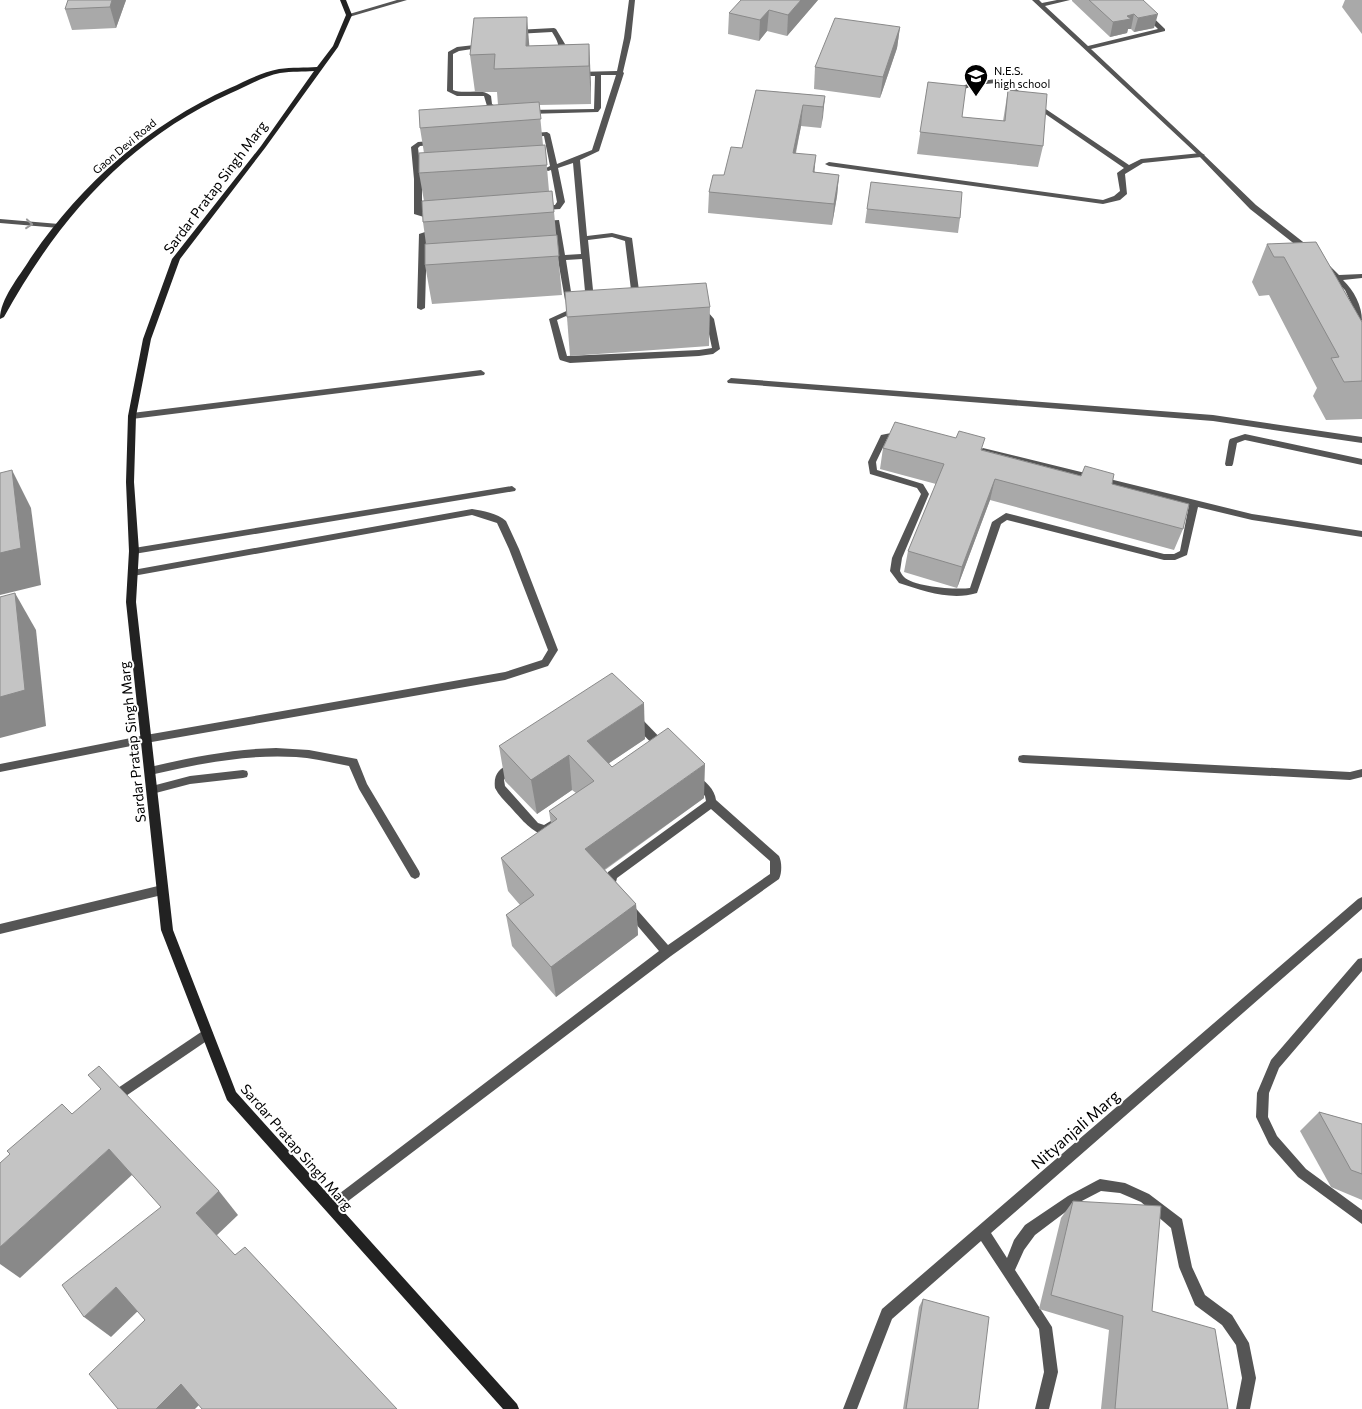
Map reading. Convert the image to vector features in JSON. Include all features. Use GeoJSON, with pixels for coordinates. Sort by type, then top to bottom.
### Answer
{"type":"FeatureCollection","features":[{"type":"Feature","properties":{"kind":"main road"},"geometry":{"type":"LineString","coordinates":[[343,0],[349,15]]}},
{"type":"Feature","properties":{"kind":"main road","name":"Sardar Pratap Singh Marg"},"geometry":{"type":"LineString","coordinates":[[349,15],[336,46],[176,259],[147,340],[132,416],[130,482],[134,551],[131,602],[162,890],[167,930],[231,1096],[512,1409]]}},
{"type":"Feature","properties":{"kind":"main road","name":"Gaon Devi Road"},"geometry":{"type":"LineString","coordinates":[[0,316],[16,283],[59,226],[108,173],[155,132],[194,107],[227,90],[280,71],[318,69]]}},
{"type":"Feature","properties":{"kind":"street"},"geometry":{"type":"LineString","coordinates":[[349,15],[404,0]]}},
{"type":"Feature","properties":{"kind":"street"},"geometry":{"type":"LineString","coordinates":[[544,169],[554,168],[595,151],[621,72],[631,25],[632,0]]}},
{"type":"Feature","properties":{"kind":"street"},"geometry":{"type":"LineString","coordinates":[[1038,2],[1067,0]]}},
{"type":"Feature","properties":{"kind":"street"},"geometry":{"type":"LineString","coordinates":[[1088,48],[1162,30],[1131,0]]}},
{"type":"Feature","properties":{"kind":"street"},"geometry":{"type":"LineString","coordinates":[[1038,2],[1201,155],[1253,207],[1312,254]]}},
{"type":"Feature","properties":{"kind":"street"},"geometry":{"type":"LineString","coordinates":[[509,32],[554,30],[562,44],[561,53],[553,56]]}},
{"type":"Feature","properties":{"kind":"street"},"geometry":{"type":"LineString","coordinates":[[492,46],[457,48],[450,52],[450,91],[457,94],[485,94],[488,96],[489,105],[495,110],[513,112]]}},
{"type":"Feature","properties":{"kind":"street"},"geometry":{"type":"LineString","coordinates":[[565,74],[621,72]]}},
{"type":"Feature","properties":{"kind":"street"},"geometry":{"type":"LineString","coordinates":[[523,112],[596,111],[598,108],[598,73]]}},
{"type":"Feature","properties":{"kind":"street"},"geometry":{"type":"LineString","coordinates":[[949,94],[974,83],[997,81],[1014,90],[1128,168]]}},
{"type":"Feature","properties":{"kind":"street"},"geometry":{"type":"LineString","coordinates":[[547,134],[554,168],[561,202],[557,207],[427,216],[418,214],[418,179],[414,147],[418,144],[547,134]]}},
{"type":"Feature","properties":{"kind":"street"},"geometry":{"type":"LineString","coordinates":[[828,164],[1102,202],[1117,198],[1124,192],[1121,173],[1141,161],[1201,155]]}},
{"type":"Feature","properties":{"kind":"street"},"geometry":{"type":"LineString","coordinates":[[576,160],[590,303]]}},
{"type":"Feature","properties":{"kind":"street"},"geometry":{"type":"LineString","coordinates":[[418,179],[428,178]]}},
{"type":"Feature","properties":{"kind":"street"},"geometry":{"type":"LineString","coordinates":[[0,221],[59,226]]}},
{"type":"Feature","properties":{"kind":"street"},"geometry":{"type":"LineString","coordinates":[[536,223],[556,222],[568,298]]}},
{"type":"Feature","properties":{"kind":"street"},"geometry":{"type":"LineString","coordinates":[[421,308],[423,234],[428,231],[448,230]]}},
{"type":"Feature","properties":{"kind":"street"},"geometry":{"type":"LineString","coordinates":[[583,239],[609,234],[620,235],[629,240],[636,300]]}},
{"type":"Feature","properties":{"kind":"street"},"geometry":{"type":"LineString","coordinates":[[553,258],[585,256]]}},
{"type":"Feature","properties":{"kind":"street"},"geometry":{"type":"LineString","coordinates":[[1318,260],[1348,289],[1362,318]]}},
{"type":"Feature","properties":{"kind":"street"},"geometry":{"type":"LineString","coordinates":[[422,268],[432,268]]}},
{"type":"Feature","properties":{"kind":"street"},"geometry":{"type":"LineString","coordinates":[[1337,278],[1362,276]]}},
{"type":"Feature","properties":{"kind":"street"},"geometry":{"type":"LineString","coordinates":[[636,300],[705,314],[710,320],[716,349],[710,352],[699,353],[570,360],[563,358],[553,319],[590,303],[636,300]]}},
{"type":"Feature","properties":{"kind":"street"},"geometry":{"type":"LineString","coordinates":[[132,416],[481,373]]}},
{"type":"Feature","properties":{"kind":"street"},"geometry":{"type":"LineString","coordinates":[[731,381],[1213,418],[1362,440]]}},
{"type":"Feature","properties":{"kind":"street"},"geometry":{"type":"LineString","coordinates":[[916,434],[896,434],[884,437],[872,462],[873,472],[920,486],[925,494],[897,558],[895,570],[902,581],[946,593],[960,594],[974,590],[996,522],[1006,516],[1164,557],[1175,557],[1184,554],[1194,503]]}},
{"type":"Feature","properties":{"kind":"street"},"geometry":{"type":"LineString","coordinates":[[1229,464],[1233,442],[1245,437],[1362,462]]}},
{"type":"Feature","properties":{"kind":"street"},"geometry":{"type":"LineString","coordinates":[[973,448],[1252,517],[1362,534]]}},
{"type":"Feature","properties":{"kind":"street"},"geometry":{"type":"LineString","coordinates":[[134,551],[512,489]]}},
{"type":"Feature","properties":{"kind":"street"},"geometry":{"type":"LineString","coordinates":[[0,768],[146,739],[505,676],[545,663],[553,650],[514,548],[500,521],[472,512],[132,573]]}},
{"type":"Feature","properties":{"kind":"street"},"geometry":{"type":"LineString","coordinates":[[632,716],[663,752]]}},
{"type":"Feature","properties":{"kind":"street"},"geometry":{"type":"LineString","coordinates":[[150,771],[190,761],[239,753],[297,753],[353,762],[363,786],[415,874]]}},
{"type":"Feature","properties":{"kind":"street"},"geometry":{"type":"LineString","coordinates":[[528,758],[503,773],[499,779],[500,788],[534,826],[545,830],[561,820]]}},
{"type":"Feature","properties":{"kind":"street"},"geometry":{"type":"LineString","coordinates":[[1023,759],[1350,776],[1362,773]]}},
{"type":"Feature","properties":{"kind":"street"},"geometry":{"type":"LineString","coordinates":[[152,790],[190,780],[243,774]]}},
{"type":"Feature","properties":{"kind":"street"},"geometry":{"type":"LineString","coordinates":[[331,1207],[667,952],[775,876],[775,859],[711,802],[710,794],[690,774]]}},
{"type":"Feature","properties":{"kind":"street"},"geometry":{"type":"LineString","coordinates":[[667,952],[613,890],[610,882],[612,875],[711,802]]}},
{"type":"Feature","properties":{"kind":"street"},"geometry":{"type":"LineString","coordinates":[[0,929],[162,890]]}},
{"type":"Feature","properties":{"kind":"street","name":"Nityanjali Marg"},"geometry":{"type":"LineString","coordinates":[[850,1409],[887,1314],[1362,902]]}},
{"type":"Feature","properties":{"kind":"street"},"geometry":{"type":"LineString","coordinates":[[1362,963],[1275,1064],[1263,1093],[1262,1117],[1273,1140],[1302,1173],[1362,1218]]}},
{"type":"Feature","properties":{"kind":"street"},"geometry":{"type":"LineString","coordinates":[[101,1106],[207,1034]]}},
{"type":"Feature","properties":{"kind":"street"},"geometry":{"type":"LineString","coordinates":[[1008,1270],[1019,1245],[1030,1230],[1079,1196],[1100,1185],[1121,1187],[1145,1198],[1177,1224],[1186,1267],[1200,1300],[1227,1320],[1242,1343],[1249,1378],[1243,1409]]}},
{"type":"Feature","properties":{"kind":"street"},"geometry":{"type":"LineString","coordinates":[[982,1231],[1045,1327],[1051,1372],[1042,1409]]}},
{"type":"Feature","properties":{"kind":"building"},"geometry":{"type":"Polygon","coordinates":[[[68,0],[112,0],[110,7],[65,9],[68,0]]]}},
{"type":"Feature","properties":{"kind":"building"},"geometry":{"type":"Polygon","coordinates":[[[741,0],[801,0],[788,15],[769,10],[760,20],[729,13],[741,0]]]}},
{"type":"Feature","properties":{"kind":"building"},"geometry":{"type":"Polygon","coordinates":[[[1089,0],[1143,0],[1158,14],[1138,18],[1134,14],[1127,16],[1131,19],[1113,22],[1089,0]]]}},
{"type":"Feature","properties":{"kind":"building"},"geometry":{"type":"Polygon","coordinates":[[[527,17],[526,46],[589,44],[589,66],[494,69],[495,54],[470,55],[474,18],[527,17]]]}},
{"type":"Feature","properties":{"kind":"building"},"geometry":{"type":"Polygon","coordinates":[[[835,18],[900,27],[883,77],[815,67],[835,18]]]}},
{"type":"Feature","properties":{"kind":"building"},"geometry":{"type":"Polygon","coordinates":[[[928,82],[966,86],[962,117],[1005,121],[1008,90],[1047,94],[1043,146],[920,132],[928,82]]]}},
{"type":"Feature","properties":{"kind":"building"},"geometry":{"type":"Polygon","coordinates":[[[756,90],[825,96],[823,107],[803,105],[793,153],[816,155],[813,172],[839,175],[834,204],[709,192],[713,175],[724,175],[731,147],[742,148],[756,90]]]}},
{"type":"Feature","properties":{"kind":"building"},"geometry":{"type":"Polygon","coordinates":[[[539,102],[541,119],[420,128],[419,110],[539,102]]]}},
{"type":"Feature","properties":{"kind":"building"},"geometry":{"type":"Polygon","coordinates":[[[545,145],[547,165],[419,173],[419,153],[545,145]]]}},
{"type":"Feature","properties":{"kind":"building"},"geometry":{"type":"Polygon","coordinates":[[[871,182],[962,192],[960,218],[867,209],[871,182]]]}},
{"type":"Feature","properties":{"kind":"building"},"geometry":{"type":"Polygon","coordinates":[[[552,191],[554,212],[423,222],[422,201],[552,191]]]}},
{"type":"Feature","properties":{"kind":"building"},"geometry":{"type":"Polygon","coordinates":[[[557,235],[559,256],[425,265],[425,244],[557,235]]]}},
{"type":"Feature","properties":{"kind":"building"},"geometry":{"type":"Polygon","coordinates":[[[1316,242],[1362,322],[1362,381],[1344,382],[1331,358],[1339,357],[1284,257],[1274,257],[1267,244],[1316,242]]]}},
{"type":"Feature","properties":{"kind":"building"},"geometry":{"type":"Polygon","coordinates":[[[706,283],[710,307],[567,317],[565,292],[706,283]]]}},
{"type":"Feature","properties":{"kind":"building"},"geometry":{"type":"Polygon","coordinates":[[[895,422],[956,438],[959,431],[985,438],[981,450],[1081,476],[1085,466],[1114,474],[1112,484],[1189,504],[1183,529],[995,479],[962,567],[908,551],[944,464],[883,448],[895,422]]]}},
{"type":"Feature","properties":{"kind":"building"},"geometry":{"type":"Polygon","coordinates":[[[12,470],[21,548],[0,553],[0,473],[12,470]]]}},
{"type":"Feature","properties":{"kind":"building"},"geometry":{"type":"Polygon","coordinates":[[[15,593],[25,690],[0,697],[0,597],[15,593]]]}},
{"type":"Feature","properties":{"kind":"building"},"geometry":{"type":"Polygon","coordinates":[[[612,673],[644,703],[587,741],[612,767],[668,728],[705,764],[585,849],[636,904],[551,967],[506,915],[534,895],[501,858],[557,819],[549,811],[594,781],[569,755],[531,780],[499,746],[612,673]]]}},
{"type":"Feature","properties":{"kind":"building"},"geometry":{"type":"Polygon","coordinates":[[[99,1066],[219,1191],[196,1213],[235,1255],[245,1247],[397,1409],[202,1409],[181,1384],[156,1409],[118,1409],[89,1374],[145,1320],[116,1287],[84,1317],[62,1285],[161,1207],[109,1149],[0,1247],[0,1163],[10,1154],[7,1151],[62,1104],[72,1114],[101,1089],[88,1075],[99,1066]]]}},
{"type":"Feature","properties":{"kind":"building"},"geometry":{"type":"Polygon","coordinates":[[[1319,1112],[1362,1124],[1362,1174],[1351,1170],[1319,1112]]]}},
{"type":"Feature","properties":{"kind":"building"},"geometry":{"type":"Polygon","coordinates":[[[1073,1201],[1161,1206],[1152,1311],[1215,1329],[1228,1409],[1115,1409],[1123,1316],[1051,1295],[1073,1201]]]}},
{"type":"Feature","properties":{"kind":"building"},"geometry":{"type":"Polygon","coordinates":[[[923,1299],[989,1317],[978,1409],[906,1409],[923,1299]]]}},
{"type":"Feature","properties":{"kind":"place","name":"N.E.S. high school"},"geometry":{"type":"Point","coordinates":[976,97]}}]}
